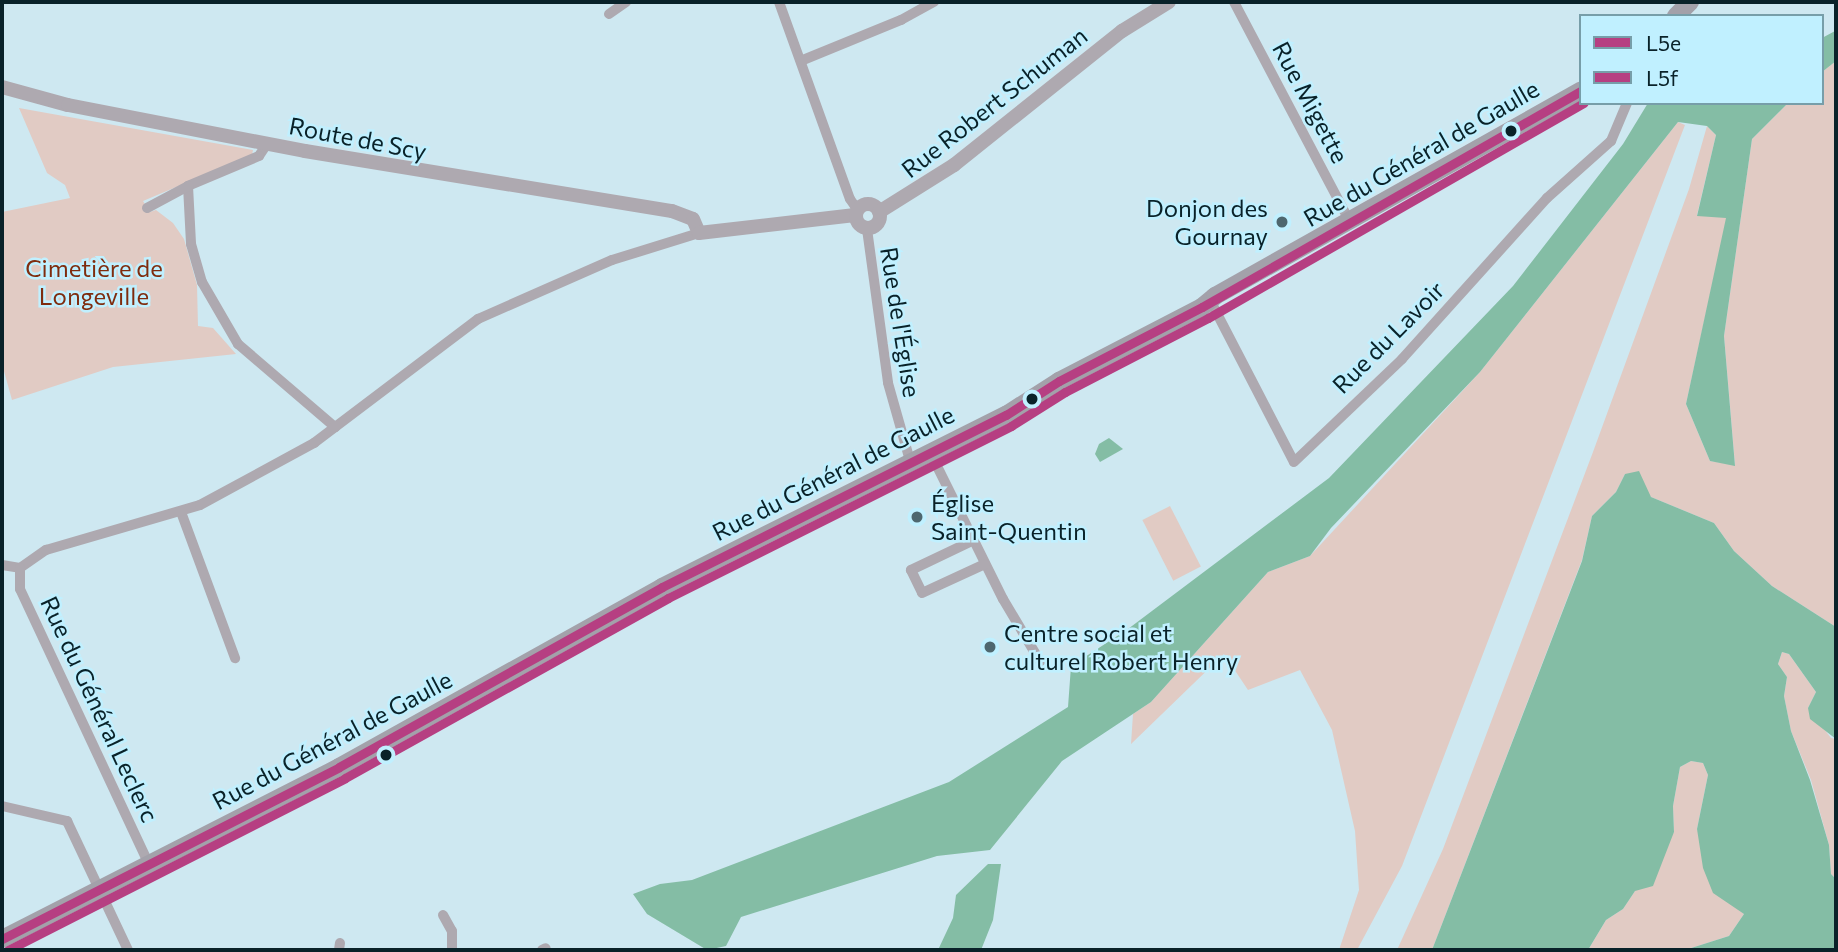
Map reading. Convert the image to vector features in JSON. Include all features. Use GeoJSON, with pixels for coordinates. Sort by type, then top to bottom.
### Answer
{"type":"FeatureCollection","features":[{"type":"Feature","properties":{"kind":"main road","name":"Rue du Général de Gaulle"},"geometry":{"type":"LineString","coordinates":[[2,939],[150,866],[351,760],[662,587],[929,450],[1006,415],[1059,381],[1350,222],[1579,91]]}},
{"type":"Feature","properties":{"kind":"street"},"geometry":{"type":"LineString","coordinates":[[609,14],[626,2]]}},
{"type":"Feature","properties":{"kind":"street"},"geometry":{"type":"LineString","coordinates":[[2,565],[20,568],[46,551],[181,512],[252,480],[335,427],[478,318],[612,260],[699,233],[856,212],[871,204],[879,212],[878,224],[867,229],[857,222],[856,212],[826,135],[803,60],[779,2]]}},
{"type":"Feature","properties":{"kind":"street"},"geometry":{"type":"LineString","coordinates":[[803,60],[901,20],[934,2]]}},
{"type":"Feature","properties":{"kind":"street","name":"Rue Robert Schuman"},"geometry":{"type":"LineString","coordinates":[[879,212],[954,165],[1122,31],[1169,2]]}},
{"type":"Feature","properties":{"kind":"street","name":"Rue Migette"},"geometry":{"type":"LineString","coordinates":[[1234,2],[1350,222]]}},
{"type":"Feature","properties":{"kind":"street","name":"Route de Scy"},"geometry":{"type":"LineString","coordinates":[[2,87],[68,105],[472,182],[672,211],[693,219],[699,233]]}},
{"type":"Feature","properties":{"kind":"street","name":"Rue du Lavoir"},"geometry":{"type":"LineString","coordinates":[[1210,300],[1294,462],[1402,359],[1547,198],[1611,141],[1626,105]]}},
{"type":"Feature","properties":{"kind":"street"},"geometry":{"type":"LineString","coordinates":[[146,208],[188,186],[258,156],[267,144]]}},
{"type":"Feature","properties":{"kind":"street"},"geometry":{"type":"LineString","coordinates":[[188,186],[191,244],[202,282],[220,319],[238,344],[335,427]]}},
{"type":"Feature","properties":{"kind":"street","name":"Rue de l'Église"},"geometry":{"type":"LineString","coordinates":[[867,229],[888,383],[897,427],[910,461]]}},
{"type":"Feature","properties":{"kind":"street"},"geometry":{"type":"LineString","coordinates":[[929,450],[985,564],[1041,663]]}},
{"type":"Feature","properties":{"kind":"street"},"geometry":{"type":"LineString","coordinates":[[181,512],[235,658]]}},
{"type":"Feature","properties":{"kind":"street"},"geometry":{"type":"LineString","coordinates":[[974,540],[911,570],[922,593],[985,564]]}},
{"type":"Feature","properties":{"kind":"street","name":"Rue du Général Leclerc"},"geometry":{"type":"LineString","coordinates":[[20,568],[20,589],[150,866]]}},
{"type":"Feature","properties":{"kind":"street"},"geometry":{"type":"LineString","coordinates":[[2,806],[67,821],[128,950]]}},
{"type":"Feature","properties":{"kind":"street"},"geometry":{"type":"LineString","coordinates":[[443,915],[452,931],[452,950]]}},
{"type":"Feature","properties":{"kind":"green space"},"geometry":{"type":"Polygon","coordinates":[[[1836,61],[1836,627],[1772,586],[1734,551],[1714,523],[1651,497],[1625,474],[1616,492],[1592,516],[1582,560],[1432,950],[1397,950],[1443,849],[1593,452],[1689,189],[1707,126],[1716,135],[1697,215],[1727,217],[1686,404],[1710,461],[1735,465],[1724,336],[1752,139],[1786,105],[1824,105],[1824,70],[1836,61]]]}},
{"type":"Feature","properties":{"kind":"green space","name":"Cimetière de Longeville"},"geometry":{"type":"Polygon","coordinates":[[[19,108],[253,150],[252,155],[143,201],[150,212],[156,210],[173,223],[184,239],[197,285],[198,326],[213,328],[236,354],[113,367],[12,400],[2,364],[2,212],[70,198],[65,185],[47,173],[19,108]]]}},
{"type":"Feature","properties":{"kind":"green space"},"geometry":{"type":"Polygon","coordinates":[[[1678,122],[1685,125],[1402,866],[1357,950],[1339,950],[1359,890],[1355,831],[1332,730],[1300,670],[1248,690],[1224,654],[1131,744],[1133,714],[1151,702],[1268,572],[1310,556],[1480,372],[1678,122]]]}},
{"type":"Feature","properties":{"kind":"green space"},"geometry":{"type":"Polygon","coordinates":[[[1170,506],[1201,567],[1173,581],[1142,520],[1170,506]]]}},
{"type":"Feature","properties":{"kind":"green space"},"geometry":{"type":"Polygon","coordinates":[[[1782,652],[1789,654],[1816,692],[1808,708],[1831,738],[1836,739],[1836,879],[1831,874],[1829,845],[1811,780],[1791,731],[1784,696],[1787,677],[1778,664],[1782,652]]]}},
{"type":"Feature","properties":{"kind":"green space"},"geometry":{"type":"Polygon","coordinates":[[[1691,761],[1703,763],[1708,775],[1697,829],[1733,905],[1744,914],[1729,936],[1685,950],[1588,950],[1606,920],[1623,909],[1674,832],[1673,806],[1680,767],[1691,761]]]}},
{"type":"Feature","properties":{"kind":"shaded area"},"geometry":{"type":"Polygon","coordinates":[[[1836,15],[1836,61],[1824,70],[1824,37],[1835,31],[1836,15]]]}},
{"type":"Feature","properties":{"kind":"shaded area"},"geometry":{"type":"Polygon","coordinates":[[[1647,105],[1786,105],[1752,139],[1724,336],[1735,466],[1710,461],[1686,404],[1726,218],[1697,216],[1716,135],[1707,126],[1678,122],[1480,372],[1331,528],[1310,556],[1268,572],[1151,702],[1062,761],[990,850],[937,856],[741,917],[726,946],[707,950],[647,914],[633,894],[660,884],[692,880],[949,782],[1068,707],[1071,666],[1128,629],[1329,478],[1513,286],[1623,144],[1647,105]]]}},
{"type":"Feature","properties":{"kind":"shaded area"},"geometry":{"type":"Polygon","coordinates":[[[1109,438],[1123,449],[1100,462],[1095,454],[1099,444],[1109,438]]]}},
{"type":"Feature","properties":{"kind":"shaded area"},"geometry":{"type":"Polygon","coordinates":[[[1639,471],[1651,497],[1714,523],[1734,551],[1772,586],[1836,627],[1836,739],[1810,719],[1808,708],[1816,692],[1789,654],[1782,652],[1778,664],[1787,677],[1784,696],[1791,731],[1810,780],[1829,845],[1831,874],[1836,879],[1836,950],[1685,950],[1729,936],[1744,914],[1713,893],[1703,868],[1697,829],[1708,775],[1703,763],[1691,761],[1680,767],[1673,806],[1674,832],[1653,886],[1635,891],[1623,909],[1606,920],[1588,950],[1432,950],[1582,561],[1592,516],[1616,492],[1625,474],[1639,471]]]}},
{"type":"Feature","properties":{"kind":"shaded area"},"geometry":{"type":"Polygon","coordinates":[[[988,864],[1001,864],[993,920],[981,950],[938,950],[953,918],[956,895],[988,864]]]}},
{"type":"Feature","properties":{"kind":"transit line","name":"L5e"},"geometry":{"type":"LineString","coordinates":[[2,939],[339,767],[662,587],[1006,415],[1059,381],[1202,307],[1579,92]]}},
{"type":"Feature","properties":{"kind":"transit line","name":"L5f"},"geometry":{"type":"LineString","coordinates":[[8,950],[345,778],[668,598],[1011,426],[1065,392],[1208,318],[1581,105]]}},
{"type":"Feature","properties":{"kind":"place","name":"Donjon des Gournay"},"geometry":{"type":"Point","coordinates":[1282,222]}},
{"type":"Feature","properties":{"kind":"place","name":"Église Saint-Quentin"},"geometry":{"type":"Point","coordinates":[917,517]}},
{"type":"Feature","properties":{"kind":"place","name":"Centre social et culturel Robert Henry"},"geometry":{"type":"Point","coordinates":[990,647]}}]}
